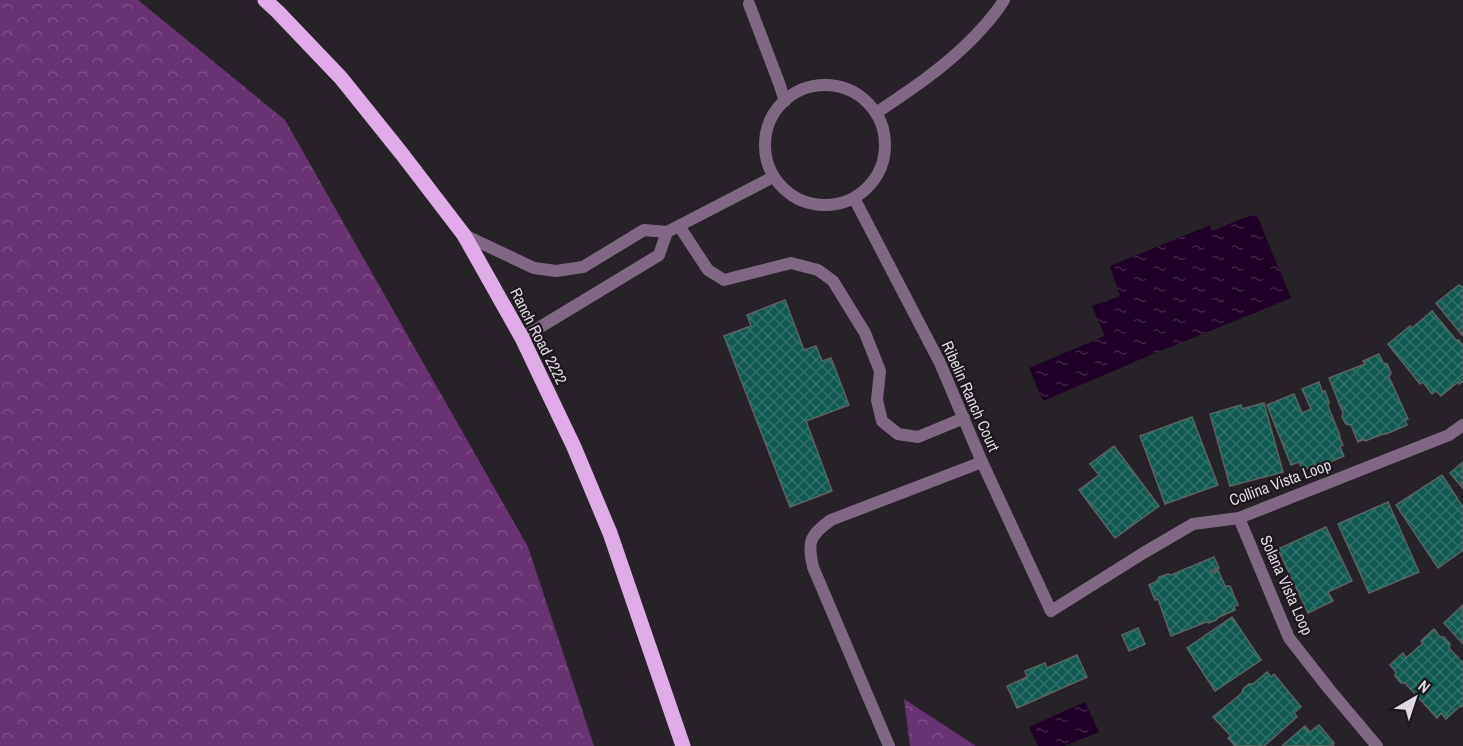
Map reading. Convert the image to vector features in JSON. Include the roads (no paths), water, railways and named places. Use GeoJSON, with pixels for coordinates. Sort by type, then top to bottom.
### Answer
{"type":"FeatureCollection","features":[{"type":"Feature","properties":{"kind":"main road","name":"Ranch Road 2222"},"geometry":{"type":"LineString","coordinates":[[265,0],[341,78],[464,235],[522,338],[574,447],[610,532],[683,746]]}},
{"type":"Feature","properties":{"kind":"street"},"geometry":{"type":"LineString","coordinates":[[876,113],[922,83],[957,54],[996,14],[1004,0]]}},
{"type":"Feature","properties":{"kind":"street"},"geometry":{"type":"LineString","coordinates":[[752,1],[785,101]]}},
{"type":"Feature","properties":{"kind":"street"},"geometry":{"type":"LineString","coordinates":[[815,86],[838,86],[860,96],[876,113],[884,131],[883,160],[880,170],[869,186],[854,198],[832,205],[810,204],[789,194],[773,177],[765,155],[766,131],[775,110],[792,94],[815,86]]}},
{"type":"Feature","properties":{"kind":"street"},"geometry":{"type":"LineString","coordinates":[[464,235],[534,268],[556,271],[583,267],[644,230],[667,232],[773,177]]}},
{"type":"Feature","properties":{"kind":"street","name":"Ribelin Ranch Court"},"geometry":{"type":"LineString","coordinates":[[854,198],[939,363],[1051,611]]}},
{"type":"Feature","properties":{"kind":"street"},"geometry":{"type":"LineString","coordinates":[[679,226],[708,270],[724,280],[791,263],[818,270],[832,281],[864,333],[880,371],[877,400],[882,421],[898,434],[918,437],[964,418]]}},
{"type":"Feature","properties":{"kind":"street"},"geometry":{"type":"LineString","coordinates":[[522,338],[659,255],[667,232]]}},
{"type":"Feature","properties":{"kind":"street","name":"Collina Vista Loop"},"geometry":{"type":"LineString","coordinates":[[1051,611],[1193,524],[1239,518],[1449,435],[1463,425]]}},
{"type":"Feature","properties":{"kind":"street"},"geometry":{"type":"LineString","coordinates":[[889,746],[813,567],[810,552],[811,539],[831,520],[982,462]]}},
{"type":"Feature","properties":{"kind":"street","name":"Solana Vista Loop"},"geometry":{"type":"LineString","coordinates":[[1239,518],[1289,638],[1377,746]]}},
{"type":"Feature","properties":{"kind":"water"},"geometry":{"type":"Polygon","coordinates":[[[1256,213],[1291,298],[1043,401],[1029,368],[1105,336],[1092,306],[1120,296],[1110,266],[1210,225],[1212,231],[1256,213]]]}},
{"type":"Feature","properties":{"kind":"water"},"geometry":{"type":"Polygon","coordinates":[[[1085,702],[1099,732],[1064,746],[1038,746],[1029,727],[1085,702]]]}}]}
